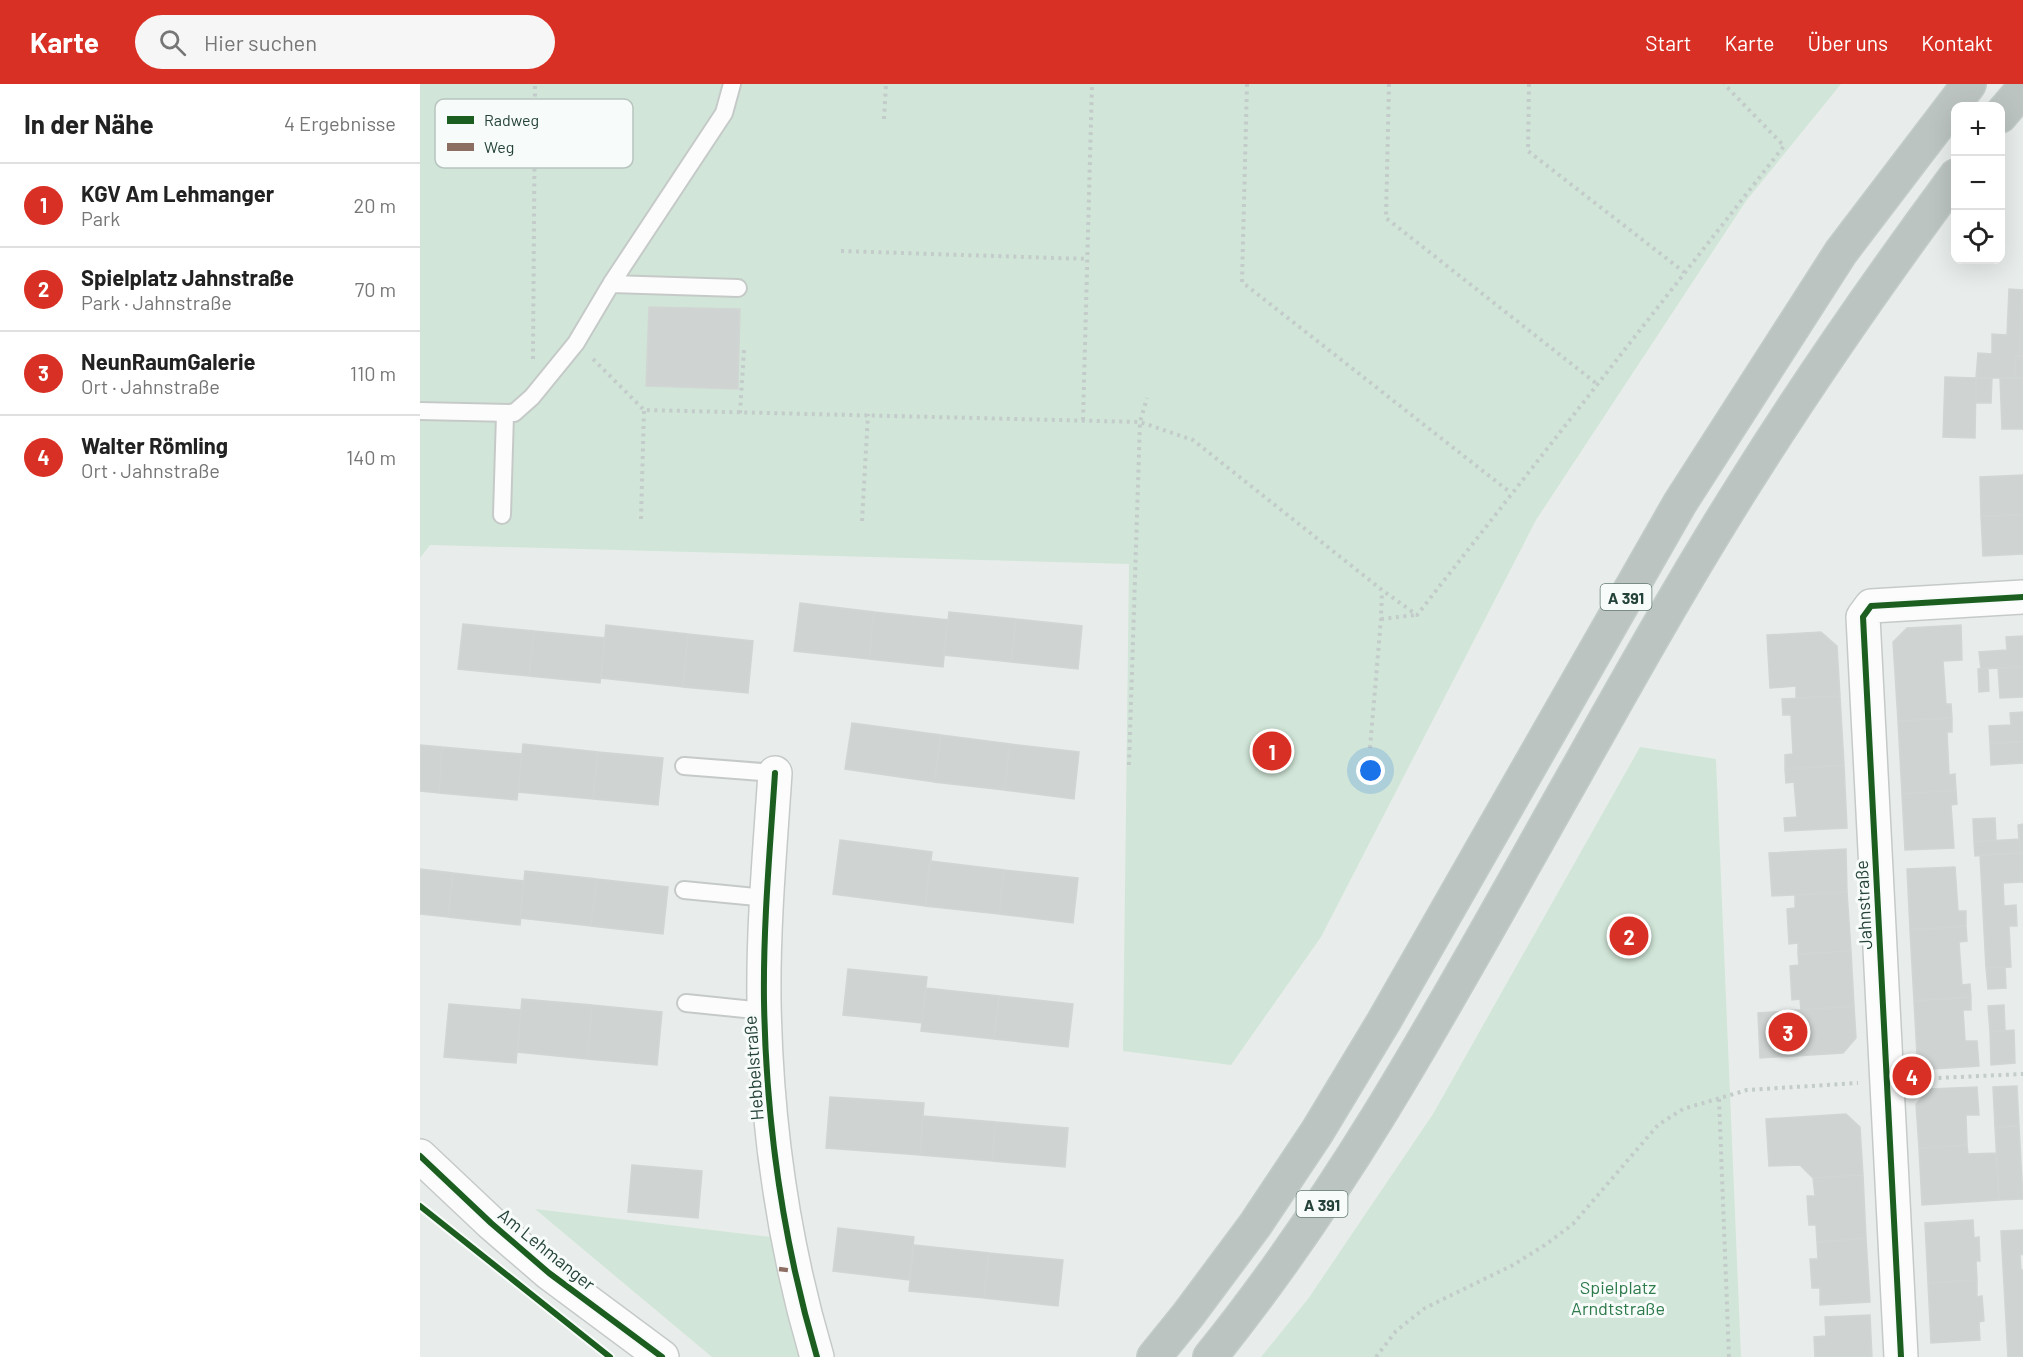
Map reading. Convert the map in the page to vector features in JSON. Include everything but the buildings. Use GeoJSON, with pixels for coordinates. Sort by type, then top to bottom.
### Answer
{"type":"FeatureCollection","features":[{"type":"Feature","properties":{"kind":"highway","name":"A 391"},"geometry":{"type":"LineString","coordinates":[[1154,1357],[1255,1225],[1317,1132],[1384,1021],[1680,503],[1841,252],[1969,84]]}},
{"type":"Feature","properties":{"kind":"highway"},"geometry":{"type":"LineString","coordinates":[[2005,111],[2023,89]]}},
{"type":"Feature","properties":{"kind":"highway","name":"A 391"},"geometry":{"type":"LineString","coordinates":[[1210,1357],[1286,1256],[1334,1187],[1423,1043],[1662,623],[1743,486],[1875,285],[1951,183]]}},
{"type":"Feature","properties":{"kind":"street","name":"Jahnstraße"},"geometry":{"type":"LineString","coordinates":[[1901,1357],[1863,617],[1871,606],[2023,597]]}},
{"type":"Feature","properties":{"kind":"street","name":"Hebbelstraße"},"geometry":{"type":"LineString","coordinates":[[775,773],[765,933],[764,1011],[773,1136],[780,1190],[793,1262],[817,1357]]}},
{"type":"Feature","properties":{"kind":"street","name":"Am Lehmanger"},"geometry":{"type":"LineString","coordinates":[[420,1156],[549,1274],[648,1353]]}},
{"type":"Feature","properties":{"kind":"lane"},"geometry":{"type":"LineString","coordinates":[[420,411],[514,413],[532,397],[576,343],[611,284],[724,113],[732,84]]}},
{"type":"Feature","properties":{"kind":"lane"},"geometry":{"type":"LineString","coordinates":[[611,284],[738,288]]}},
{"type":"Feature","properties":{"kind":"lane"},"geometry":{"type":"LineString","coordinates":[[502,515],[505,414]]}},
{"type":"Feature","properties":{"kind":"lane"},"geometry":{"type":"LineString","coordinates":[[684,766],[775,773]]}},
{"type":"Feature","properties":{"kind":"lane"},"geometry":{"type":"LineString","coordinates":[[684,890],[767,898]]}},
{"type":"Feature","properties":{"kind":"lane"},"geometry":{"type":"LineString","coordinates":[[686,1003],[764,1011]]}},
{"type":"Feature","properties":{"kind":"path"},"geometry":{"type":"LineString","coordinates":[[535,84],[535,99]]}},
{"type":"Feature","properties":{"kind":"path"},"geometry":{"type":"LineString","coordinates":[[884,119],[886,84]]}},
{"type":"Feature","properties":{"kind":"path"},"geometry":{"type":"LineString","coordinates":[[1083,420],[1092,84]]}},
{"type":"Feature","properties":{"kind":"path"},"geometry":{"type":"LineString","coordinates":[[1247,84],[1242,282],[1511,493]]}},
{"type":"Feature","properties":{"kind":"path"},"geometry":{"type":"LineString","coordinates":[[1389,84],[1386,218],[1597,384]]}},
{"type":"Feature","properties":{"kind":"path"},"geometry":{"type":"LineString","coordinates":[[1529,84],[1528,151],[1684,272]]}},
{"type":"Feature","properties":{"kind":"path"},"geometry":{"type":"LineString","coordinates":[[1381,619],[1417,615],[1784,146],[1724,84]]}},
{"type":"Feature","properties":{"kind":"path"},"geometry":{"type":"LineString","coordinates":[[532,397],[534,168]]}},
{"type":"Feature","properties":{"kind":"path"},"geometry":{"type":"LineString","coordinates":[[841,251],[1088,259]]}},
{"type":"Feature","properties":{"kind":"path"},"geometry":{"type":"LineString","coordinates":[[576,343],[644,410],[1140,422],[1193,440],[1382,591],[1417,615]]}},
{"type":"Feature","properties":{"kind":"path"},"geometry":{"type":"LineString","coordinates":[[740,413],[744,350]]}},
{"type":"Feature","properties":{"kind":"path"},"geometry":{"type":"LineString","coordinates":[[1129,765],[1140,422],[1147,398]]}},
{"type":"Feature","properties":{"kind":"path"},"geometry":{"type":"LineString","coordinates":[[641,519],[644,410]]}},
{"type":"Feature","properties":{"kind":"path"},"geometry":{"type":"LineString","coordinates":[[862,520],[868,414]]}},
{"type":"Feature","properties":{"kind":"path"},"geometry":{"type":"LineString","coordinates":[[1370,748],[1382,591]]}},
{"type":"Feature","properties":{"kind":"path"},"geometry":{"type":"LineString","coordinates":[[1376,1357],[1396,1331],[1425,1308],[1513,1265],[1573,1224],[1658,1125],[1683,1109],[1747,1090],[2023,1074]]}},
{"type":"Feature","properties":{"kind":"path"},"geometry":{"type":"LineString","coordinates":[[1719,1099],[1729,1357]]}},
{"type":"Feature","properties":{"kind":"green space"},"geometry":{"type":"Polygon","coordinates":[[[420,84],[1841,84],[1746,201],[1536,520],[1321,937],[1231,1065],[1123,1051],[1129,564],[430,545],[420,558],[420,84]]]}},
{"type":"Feature","properties":{"kind":"green space","name":"Spielplatz Arndtstraße"},"geometry":{"type":"Polygon","coordinates":[[[1640,747],[1716,759],[1741,1357],[1261,1357],[1308,1299],[1433,1114],[1640,747]]]}},
{"type":"Feature","properties":{"kind":"green space"},"geometry":{"type":"Polygon","coordinates":[[[535,1209],[771,1237],[802,1357],[712,1357],[535,1209]]]}},
{"type":"Feature","properties":{"kind":"marked path"},"geometry":{"type":"LineString","coordinates":[[779,1269],[795,1271]]}},
{"type":"Feature","properties":{"kind":"cycle path"},"geometry":{"type":"LineString","coordinates":[[1901,1357],[1863,617],[1871,606],[2023,597]]}},
{"type":"Feature","properties":{"kind":"cycle path"},"geometry":{"type":"LineString","coordinates":[[775,773],[764,972],[768,1091],[786,1225],[805,1314],[817,1357]]}},
{"type":"Feature","properties":{"kind":"cycle path"},"geometry":{"type":"LineString","coordinates":[[420,1156],[491,1223],[549,1273],[662,1357]]}},
{"type":"Feature","properties":{"kind":"cycle path"},"geometry":{"type":"LineString","coordinates":[[420,1206],[610,1357]]}},
{"type":"Feature","properties":{"kind":"place","name":"KGV Am Lehmanger"},"geometry":{"type":"Point","coordinates":[1272,751]}},
{"type":"Feature","properties":{"kind":"place","name":"Spielplatz Jahnstraße"},"geometry":{"type":"Point","coordinates":[1629,936]}},
{"type":"Feature","properties":{"kind":"place","name":"NeunRaumGalerie"},"geometry":{"type":"Point","coordinates":[1788,1032]}},
{"type":"Feature","properties":{"kind":"place","name":"Walter Römling"},"geometry":{"type":"Point","coordinates":[1912,1076]}}]}
